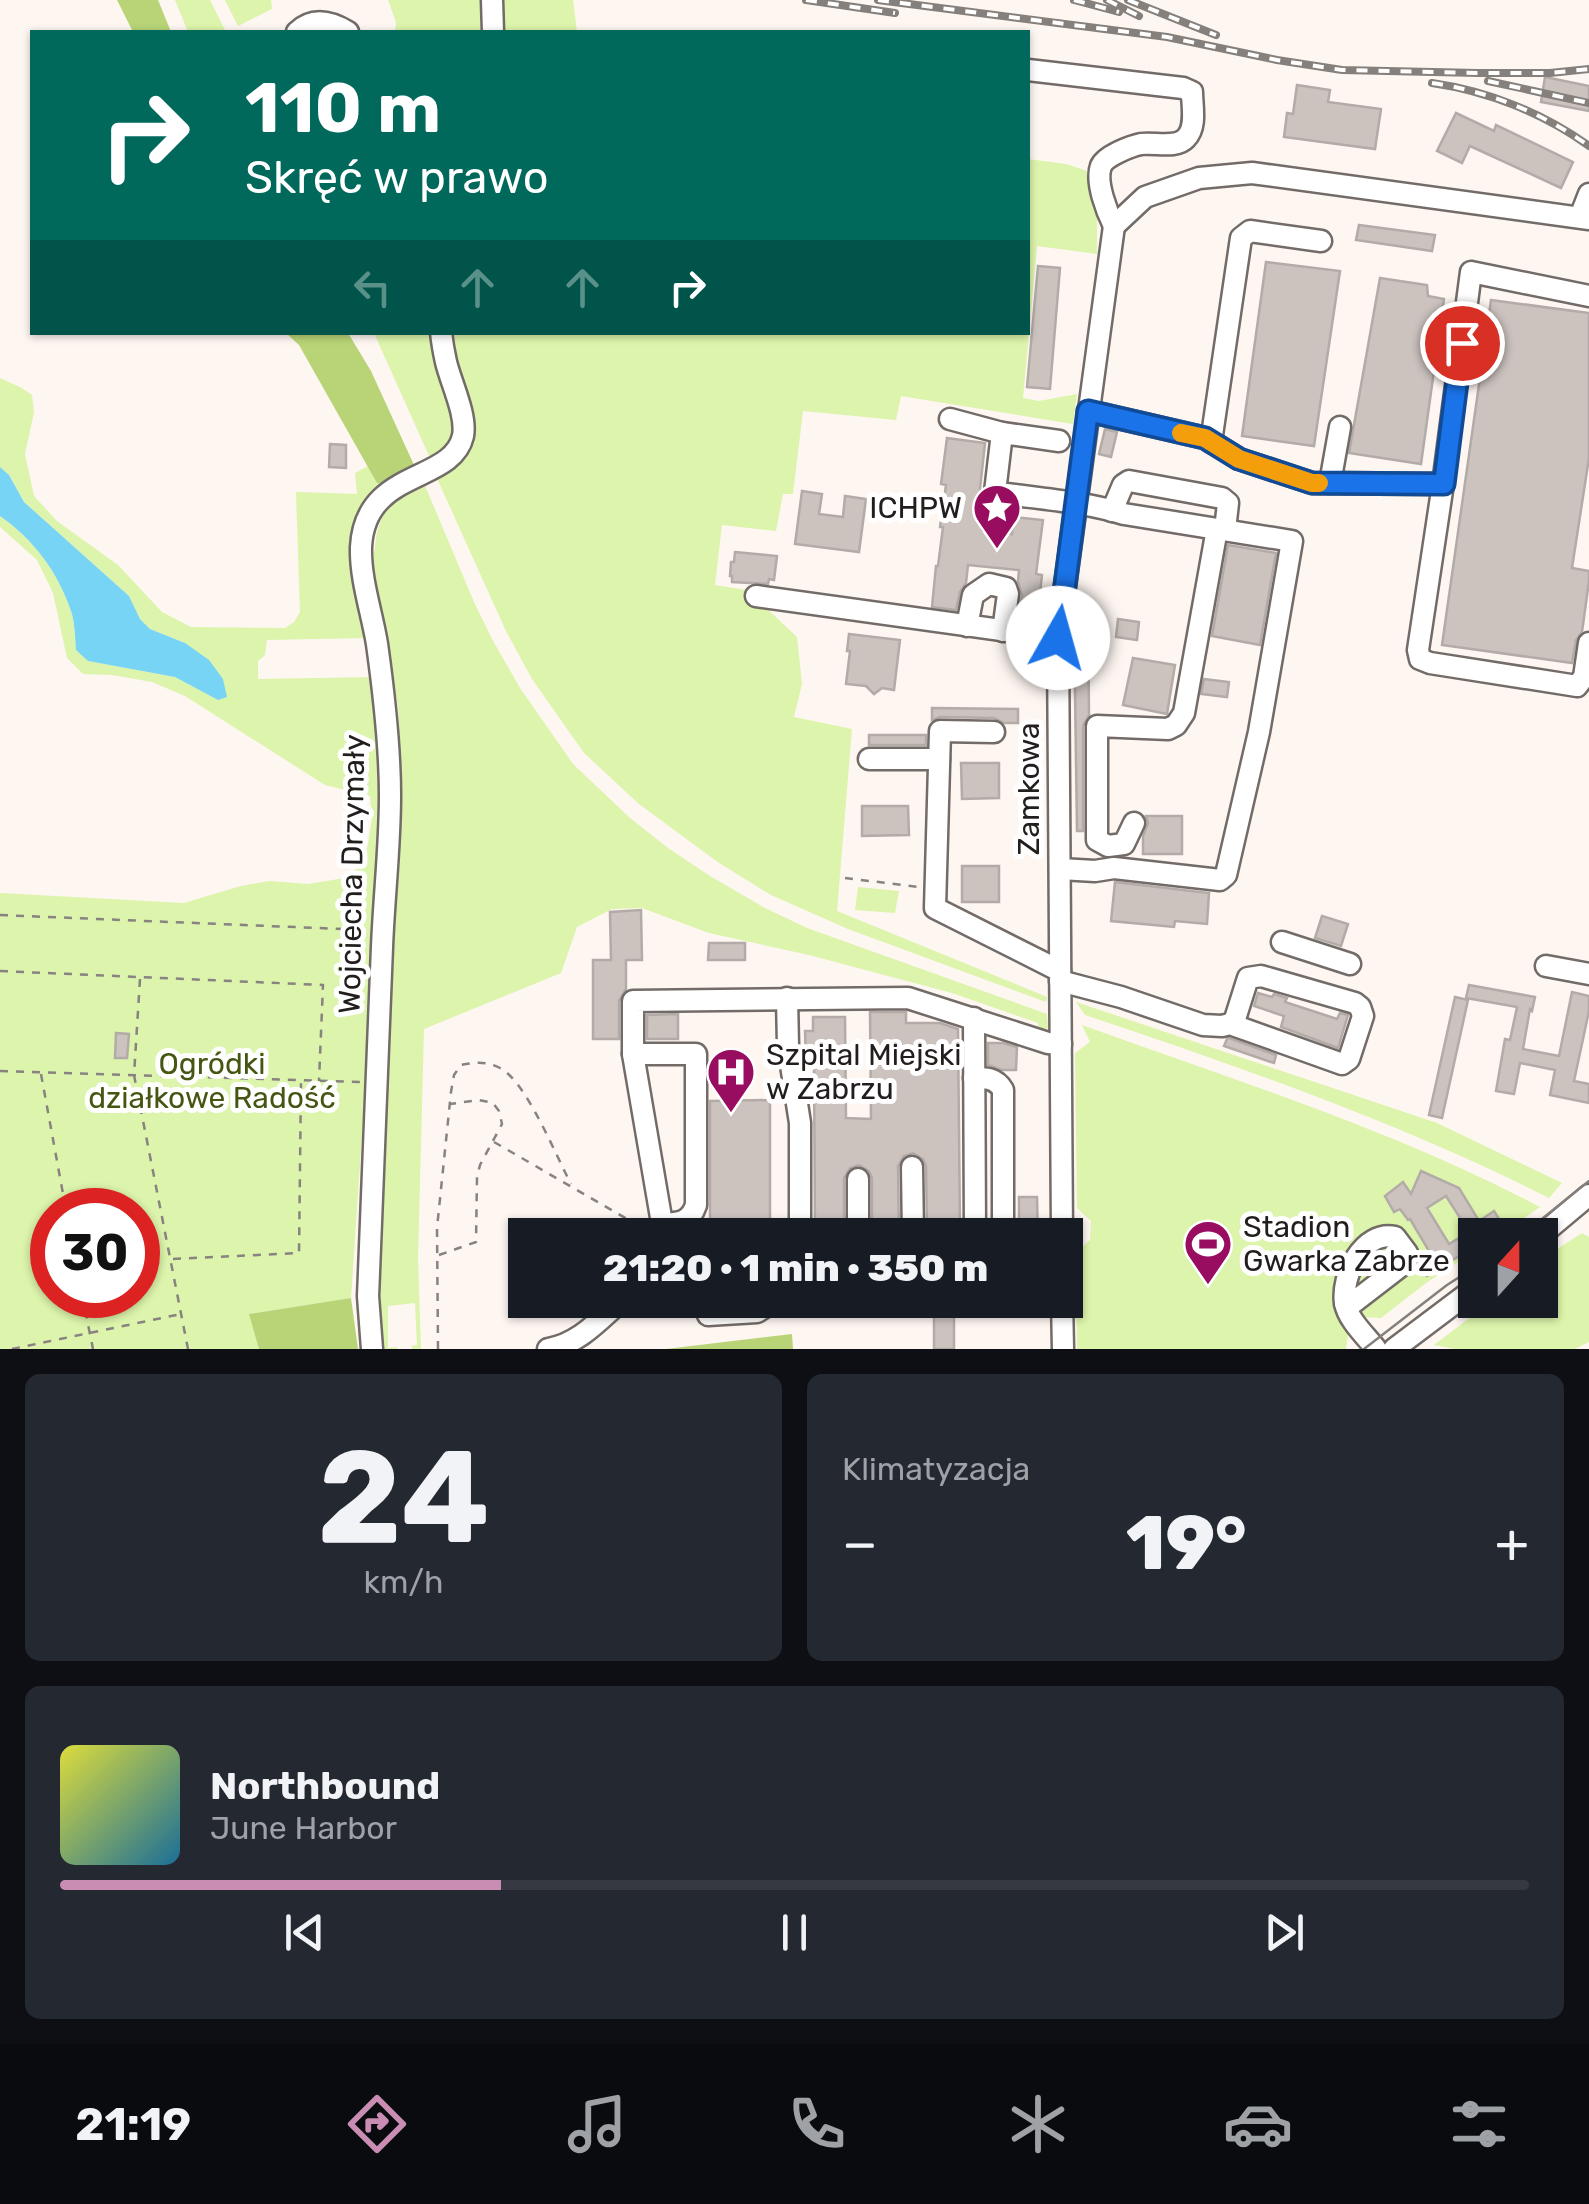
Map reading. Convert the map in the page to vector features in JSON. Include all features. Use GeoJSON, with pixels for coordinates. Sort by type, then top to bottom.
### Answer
{"type":"FeatureCollection","features":[{"type":"Feature","properties":{"kind":"street"},"geometry":{"type":"LineString","coordinates":[[492,0],[493,30]]}},
{"type":"Feature","properties":{"kind":"street"},"geometry":{"type":"LineString","coordinates":[[300,30],[318,21],[344,30]]}},
{"type":"Feature","properties":{"kind":"street"},"geometry":{"type":"LineString","coordinates":[[1030,70],[1192,92],[1193,125],[1188,137],[1178,143],[1139,144],[1105,160],[1099,169],[1104,208],[1114,226],[1144,197],[1199,178],[1252,173],[1584,218],[1589,194]]}},
{"type":"Feature","properties":{"kind":"street","name":"Zamkowa"},"geometry":{"type":"LineString","coordinates":[[1062,1218],[1058,638],[1114,226]]}},
{"type":"Feature","properties":{"kind":"street"},"geometry":{"type":"LineString","coordinates":[[1211,442],[1240,238],[1250,231],[1321,241]]}},
{"type":"Feature","properties":{"kind":"street"},"geometry":{"type":"LineString","coordinates":[[1589,296],[1470,272],[1444,484],[1418,650],[1420,659],[1430,663],[1577,686],[1584,677],[1589,643]]}},
{"type":"Feature","properties":{"kind":"street","name":"Wojciecha Drzymały"},"geometry":{"type":"LineString","coordinates":[[372,1349],[368,1296],[390,795],[386,720],[361,550],[368,516],[378,501],[389,490],[449,457],[462,436],[463,422],[442,335]]}},
{"type":"Feature","properties":{"kind":"street"},"geometry":{"type":"LineString","coordinates":[[1088,411],[1205,438],[1239,459],[1312,483],[1444,484]]}},
{"type":"Feature","properties":{"kind":"street"},"geometry":{"type":"LineString","coordinates":[[950,419],[1059,441]]}},
{"type":"Feature","properties":{"kind":"street"},"geometry":{"type":"LineString","coordinates":[[1330,483],[1340,427]]}},
{"type":"Feature","properties":{"kind":"street"},"geometry":{"type":"LineString","coordinates":[[1002,432],[995,492],[1292,541],[1259,732],[1226,874],[1220,880],[1114,868],[1060,869]]}},
{"type":"Feature","properties":{"kind":"street"},"geometry":{"type":"LineString","coordinates":[[1112,510],[1123,485],[1129,481],[1222,498],[1228,504],[1184,713],[1176,726],[1168,729],[1096,726],[1097,840],[1108,846],[1124,844],[1134,823]]}},
{"type":"Feature","properties":{"kind":"street"},"geometry":{"type":"LineString","coordinates":[[967,626],[973,595],[989,584],[1006,588],[1008,594],[1003,631]]}},
{"type":"Feature","properties":{"kind":"street"},"geometry":{"type":"LineString","coordinates":[[756,596],[1058,638]]}},
{"type":"Feature","properties":{"kind":"street"},"geometry":{"type":"LineString","coordinates":[[994,732],[940,731],[935,908],[1060,976],[1203,1025],[1230,1024],[1248,978],[1262,976],[1355,1004],[1363,1016],[1346,1063],[1337,1064],[1230,1024]]}},
{"type":"Feature","properties":{"kind":"street"},"geometry":{"type":"LineString","coordinates":[[869,759],[939,759]]}},
{"type":"Feature","properties":{"kind":"street"},"geometry":{"type":"LineString","coordinates":[[1282,942],[1350,964]]}},
{"type":"Feature","properties":{"kind":"street"},"geometry":{"type":"LineString","coordinates":[[1308,988],[1318,954]]}},
{"type":"Feature","properties":{"kind":"street"},"geometry":{"type":"LineString","coordinates":[[1546,966],[1589,974]]}},
{"type":"Feature","properties":{"kind":"street"},"geometry":{"type":"LineString","coordinates":[[787,998],[788,1046],[800,1123],[800,1218]]}},
{"type":"Feature","properties":{"kind":"street"},"geometry":{"type":"LineString","coordinates":[[655,1218],[633,1054],[633,1001],[908,998],[1061,1044]]}},
{"type":"Feature","properties":{"kind":"street"},"geometry":{"type":"LineString","coordinates":[[974,1018],[976,1218]]}},
{"type":"Feature","properties":{"kind":"street"},"geometry":{"type":"LineString","coordinates":[[633,1054],[696,1054],[696,1205],[690,1218]]}},
{"type":"Feature","properties":{"kind":"street"},"geometry":{"type":"LineString","coordinates":[[974,1078],[993,1080],[1003,1090],[1003,1218]]}},
{"type":"Feature","properties":{"kind":"street"},"geometry":{"type":"LineString","coordinates":[[912,1167],[913,1218]]}},
{"type":"Feature","properties":{"kind":"street"},"geometry":{"type":"LineString","coordinates":[[858,1179],[858,1218]]}},
{"type":"Feature","properties":{"kind":"street"},"geometry":{"type":"LineString","coordinates":[[1558,1221],[1584,1200]]}},
{"type":"Feature","properties":{"kind":"street"},"geometry":{"type":"LineString","coordinates":[[1394,1349],[1458,1301]]}},
{"type":"Feature","properties":{"kind":"street"},"geometry":{"type":"LineString","coordinates":[[1345,1304],[1376,1349]]}},
{"type":"Feature","properties":{"kind":"street"},"geometry":{"type":"LineString","coordinates":[[548,1349],[565,1346],[601,1318]]}},
{"type":"Feature","properties":{"kind":"street"},"geometry":{"type":"LineString","coordinates":[[1062,1318],[1062,1349]]}},
{"type":"Feature","properties":{"kind":"path"},"geometry":{"type":"LineString","coordinates":[[845,878],[935,889]]}},
{"type":"Feature","properties":{"kind":"path"},"geometry":{"type":"LineString","coordinates":[[0,915],[383,930]]}},
{"type":"Feature","properties":{"kind":"path"},"geometry":{"type":"LineString","coordinates":[[0,971],[323,985],[318,1081]]}},
{"type":"Feature","properties":{"kind":"path"},"geometry":{"type":"LineString","coordinates":[[140,977],[134,1075],[188,1349]]}},
{"type":"Feature","properties":{"kind":"path"},"geometry":{"type":"LineString","coordinates":[[438,1349],[437,1228],[454,1075],[461,1065],[480,1061],[502,1069],[519,1084],[570,1184]]}},
{"type":"Feature","properties":{"kind":"path"},"geometry":{"type":"LineString","coordinates":[[0,1071],[377,1083]]}},
{"type":"Feature","properties":{"kind":"path"},"geometry":{"type":"LineString","coordinates":[[41,1072],[62,1188]]}},
{"type":"Feature","properties":{"kind":"path"},"geometry":{"type":"LineString","coordinates":[[170,1259],[299,1252],[301,1080]]}},
{"type":"Feature","properties":{"kind":"path"},"geometry":{"type":"LineString","coordinates":[[437,1256],[476,1242],[477,1178],[502,1124],[493,1103],[478,1100],[450,1104]]}},
{"type":"Feature","properties":{"kind":"path"},"geometry":{"type":"LineString","coordinates":[[494,1142],[626,1218]]}},
{"type":"Feature","properties":{"kind":"path"},"geometry":{"type":"LineString","coordinates":[[12,1349],[181,1314]]}},
{"type":"Feature","properties":{"kind":"path"},"geometry":{"type":"LineString","coordinates":[[86,1318],[93,1349]]}},
{"type":"Feature","properties":{"kind":"green space"},"geometry":{"type":"Polygon","coordinates":[[[117,0],[158,0],[170,30],[132,30],[117,0]]]}},
{"type":"Feature","properties":{"kind":"green space"},"geometry":{"type":"Polygon","coordinates":[[[175,0],[210,0],[225,30],[187,30],[175,0]]]}},
{"type":"Feature","properties":{"kind":"green space"},"geometry":{"type":"Polygon","coordinates":[[[225,0],[271,0],[272,9],[238,26],[225,0]]]}},
{"type":"Feature","properties":{"kind":"green space"},"geometry":{"type":"Polygon","coordinates":[[[388,0],[482,0],[480,30],[395,30],[388,0]]]}},
{"type":"Feature","properties":{"kind":"green space"},"geometry":{"type":"Polygon","coordinates":[[[501,0],[573,0],[577,30],[503,30],[501,0]]]}},
{"type":"Feature","properties":{"kind":"green space"},"geometry":{"type":"Polygon","coordinates":[[[1030,159],[1087,171],[1097,219],[1097,254],[1037,246],[1030,322],[1030,159]]]}},
{"type":"Feature","properties":{"kind":"green space"},"geometry":{"type":"Polygon","coordinates":[[[288,335],[349,335],[371,371],[414,465],[383,484],[377,483],[299,345],[288,335]]]}},
{"type":"Feature","properties":{"kind":"green space"},"geometry":{"type":"Polygon","coordinates":[[[375,335],[433,335],[456,427],[446,445],[430,458],[375,335]]]}},
{"type":"Feature","properties":{"kind":"green space"},"geometry":{"type":"Polygon","coordinates":[[[450,335],[1029,335],[1023,398],[1039,401],[1077,394],[1073,424],[901,396],[896,420],[803,411],[793,494],[783,494],[776,531],[722,525],[715,585],[747,590],[797,637],[802,684],[794,717],[852,729],[837,911],[1047,997],[1046,1002],[848,929],[771,895],[719,863],[639,804],[584,753],[532,679],[506,631],[435,474],[471,435],[466,390],[450,335]]]}},
{"type":"Feature","properties":{"kind":"green space","name":"Ogródki działkowe Radość"},"geometry":{"type":"Polygon","coordinates":[[[0,378],[32,395],[34,412],[25,454],[34,496],[57,521],[118,565],[162,612],[191,627],[285,628],[294,622],[300,612],[296,492],[357,494],[355,473],[368,466],[377,483],[383,484],[362,513],[366,638],[267,640],[265,655],[258,661],[258,679],[375,677],[380,769],[375,939],[351,1298],[250,1314],[259,1349],[0,1349],[0,893],[184,903],[269,881],[308,884],[345,878],[360,866],[367,849],[372,818],[370,796],[325,785],[185,696],[152,682],[83,674],[67,658],[53,593],[37,560],[0,527],[0,516],[34,546],[52,570],[71,611],[76,650],[88,661],[175,677],[218,700],[185,643],[150,629],[140,619],[129,596],[24,502],[0,467],[0,378]]]}},
{"type":"Feature","properties":{"kind":"green space"},"geometry":{"type":"Polygon","coordinates":[[[423,481],[474,602],[520,688],[573,764],[630,818],[710,876],[765,908],[807,928],[1047,1014],[1048,1028],[1039,1031],[1038,1023],[952,993],[709,933],[642,908],[612,909],[577,927],[561,973],[424,1029],[418,1258],[421,1349],[411,1346],[417,1345],[415,1303],[388,1306],[388,1348],[397,1349],[378,1349],[377,1265],[391,916],[401,780],[398,707],[373,560],[384,512],[398,496],[423,481]]]}},
{"type":"Feature","properties":{"kind":"green space"},"geometry":{"type":"Polygon","coordinates":[[[858,887],[899,891],[895,913],[855,910],[858,887]]]}},
{"type":"Feature","properties":{"kind":"green space"},"geometry":{"type":"Polygon","coordinates":[[[1076,1002],[1437,1123],[1562,1183],[1549,1198],[1379,1121],[1085,1015],[1076,1002]]]}},
{"type":"Feature","properties":{"kind":"green space"},"geometry":{"type":"Polygon","coordinates":[[[1082,1025],[1372,1130],[1540,1207],[1524,1218],[1458,1218],[1458,1262],[1381,1318],[1362,1317],[1349,1329],[1346,1349],[1077,1349],[1077,1318],[1083,1318],[1083,1246],[1090,1240],[1091,1221],[1077,1208],[1075,1053],[1090,1042],[1082,1025]]]}},
{"type":"Feature","properties":{"kind":"green space"},"geometry":{"type":"Polygon","coordinates":[[[1582,1233],[1589,1237],[1589,1342],[1575,1349],[1455,1349],[1434,1345],[1469,1318],[1558,1318],[1558,1248],[1582,1233]]]}},
{"type":"Feature","properties":{"kind":"green space"},"geometry":{"type":"Polygon","coordinates":[[[351,1298],[358,1349],[259,1349],[249,1314],[351,1298]]]}},
{"type":"Feature","properties":{"kind":"green space"},"geometry":{"type":"Polygon","coordinates":[[[792,1334],[793,1349],[666,1349],[792,1334]]]}},
{"type":"Feature","properties":{"kind":"water"},"geometry":{"type":"Polygon","coordinates":[[[0,467],[24,502],[129,596],[140,619],[150,629],[185,643],[209,660],[223,679],[227,697],[218,700],[175,677],[88,661],[76,650],[72,616],[52,570],[34,546],[0,516],[0,467]]]}},
{"type":"Feature","properties":{"kind":"building"},"geometry":{"type":"Polygon","coordinates":[[[1545,77],[1589,86],[1589,111],[1541,102],[1545,77]]]}},
{"type":"Feature","properties":{"kind":"building"},"geometry":{"type":"Polygon","coordinates":[[[1297,85],[1330,90],[1328,102],[1381,109],[1375,149],[1284,137],[1287,113],[1293,114],[1297,85]]]}},
{"type":"Feature","properties":{"kind":"building"},"geometry":{"type":"Polygon","coordinates":[[[1456,113],[1494,131],[1496,125],[1573,162],[1561,188],[1470,146],[1462,163],[1437,151],[1456,113]]]}},
{"type":"Feature","properties":{"kind":"building"},"geometry":{"type":"Polygon","coordinates":[[[1359,225],[1435,235],[1432,251],[1356,240],[1359,225]]]}},
{"type":"Feature","properties":{"kind":"building"},"geometry":{"type":"Polygon","coordinates":[[[1266,262],[1340,271],[1314,446],[1242,436],[1266,262]]]}},
{"type":"Feature","properties":{"kind":"building"},"geometry":{"type":"Polygon","coordinates":[[[1038,266],[1060,268],[1050,389],[1027,387],[1038,266]]]}},
{"type":"Feature","properties":{"kind":"building"},"geometry":{"type":"Polygon","coordinates":[[[1380,278],[1427,285],[1428,296],[1444,299],[1421,464],[1349,453],[1380,278]]]}},
{"type":"Feature","properties":{"kind":"building"},"geometry":{"type":"Polygon","coordinates":[[[1491,300],[1589,313],[1589,458],[1572,568],[1589,571],[1589,581],[1582,632],[1576,640],[1572,663],[1442,645],[1491,300]]]}},
{"type":"Feature","properties":{"kind":"building"},"geometry":{"type":"Polygon","coordinates":[[[1105,429],[1117,432],[1111,457],[1099,454],[1105,429]]]}},
{"type":"Feature","properties":{"kind":"building"},"geometry":{"type":"Polygon","coordinates":[[[947,438],[985,443],[980,489],[986,502],[982,530],[1012,534],[1014,517],[1043,520],[1036,574],[1042,575],[1042,593],[1036,621],[1019,619],[1019,570],[968,565],[956,610],[932,607],[943,527],[946,485],[941,484],[947,438]]]}},
{"type":"Feature","properties":{"kind":"building"},"geometry":{"type":"Polygon","coordinates":[[[330,444],[346,445],[346,468],[329,467],[330,444]]]}},
{"type":"Feature","properties":{"kind":"building"},"geometry":{"type":"Polygon","coordinates":[[[802,491],[822,494],[819,514],[843,517],[845,496],[866,499],[859,552],[795,544],[802,491]]]}},
{"type":"Feature","properties":{"kind":"building"},"geometry":{"type":"Polygon","coordinates":[[[1228,545],[1276,553],[1260,645],[1212,636],[1228,545]]]}},
{"type":"Feature","properties":{"kind":"building"},"geometry":{"type":"Polygon","coordinates":[[[735,552],[777,556],[774,580],[769,579],[768,584],[732,582],[735,552]]]}},
{"type":"Feature","properties":{"kind":"building"},"geometry":{"type":"Polygon","coordinates":[[[1118,619],[1139,622],[1137,640],[1116,637],[1118,619]]]}},
{"type":"Feature","properties":{"kind":"building"},"geometry":{"type":"Polygon","coordinates":[[[1088,621],[1089,715],[1083,726],[1083,831],[1077,831],[1074,622],[1088,621]]]}},
{"type":"Feature","properties":{"kind":"building"},"geometry":{"type":"Polygon","coordinates":[[[849,634],[900,640],[894,690],[882,688],[874,694],[866,686],[846,684],[849,634]]]}},
{"type":"Feature","properties":{"kind":"building"},"geometry":{"type":"Polygon","coordinates":[[[1133,658],[1175,665],[1167,714],[1123,705],[1133,658]]]}},
{"type":"Feature","properties":{"kind":"building"},"geometry":{"type":"Polygon","coordinates":[[[1204,679],[1229,682],[1227,697],[1201,694],[1204,679]]]}},
{"type":"Feature","properties":{"kind":"building"},"geometry":{"type":"Polygon","coordinates":[[[932,708],[1018,709],[1018,723],[994,718],[932,720],[932,708]]]}},
{"type":"Feature","properties":{"kind":"building"},"geometry":{"type":"Polygon","coordinates":[[[869,735],[926,735],[926,745],[869,745],[869,735]]]}},
{"type":"Feature","properties":{"kind":"building"},"geometry":{"type":"Polygon","coordinates":[[[961,763],[999,763],[999,798],[962,799],[961,763]]]}},
{"type":"Feature","properties":{"kind":"building"},"geometry":{"type":"Polygon","coordinates":[[[862,806],[908,806],[909,835],[862,836],[862,806]]]}},
{"type":"Feature","properties":{"kind":"building"},"geometry":{"type":"Polygon","coordinates":[[[1146,816],[1182,816],[1182,854],[1143,854],[1146,816]]]}},
{"type":"Feature","properties":{"kind":"building"},"geometry":{"type":"Polygon","coordinates":[[[962,866],[999,866],[999,902],[962,902],[962,866]]]}},
{"type":"Feature","properties":{"kind":"building"},"geometry":{"type":"Polygon","coordinates":[[[1115,882],[1209,893],[1207,924],[1175,921],[1174,927],[1111,921],[1115,882]]]}},
{"type":"Feature","properties":{"kind":"building"},"geometry":{"type":"Polygon","coordinates":[[[641,910],[642,960],[626,960],[626,989],[619,1001],[619,1039],[593,1039],[593,960],[611,960],[610,912],[641,910]]]}},
{"type":"Feature","properties":{"kind":"building"},"geometry":{"type":"Polygon","coordinates":[[[1322,916],[1348,924],[1341,946],[1315,938],[1322,916]]]}},
{"type":"Feature","properties":{"kind":"building"},"geometry":{"type":"Polygon","coordinates":[[[709,943],[745,943],[745,960],[708,960],[709,943]]]}},
{"type":"Feature","properties":{"kind":"building"},"geometry":{"type":"Polygon","coordinates":[[[1469,985],[1535,997],[1523,1049],[1559,1056],[1572,992],[1589,996],[1574,1081],[1589,1084],[1589,1103],[1550,1095],[1555,1070],[1520,1063],[1514,1094],[1496,1091],[1505,1039],[1510,1040],[1517,1007],[1466,998],[1469,985]]]}},
{"type":"Feature","properties":{"kind":"building"},"geometry":{"type":"Polygon","coordinates":[[[1258,993],[1287,998],[1285,1002],[1337,1019],[1340,1013],[1348,1015],[1338,1048],[1281,1027],[1284,1016],[1254,1006],[1258,993]]]}},
{"type":"Feature","properties":{"kind":"building"},"geometry":{"type":"Polygon","coordinates":[[[1455,997],[1468,1000],[1442,1118],[1429,1115],[1455,997]]]}},
{"type":"Feature","properties":{"kind":"building"},"geometry":{"type":"Polygon","coordinates":[[[870,1012],[906,1012],[906,1023],[940,1023],[958,1029],[960,1218],[927,1218],[926,1166],[913,1153],[904,1156],[898,1166],[899,1218],[872,1218],[872,1178],[859,1165],[850,1168],[844,1178],[844,1218],[815,1218],[814,1063],[806,1063],[805,1031],[813,1031],[813,1017],[845,1017],[846,1118],[871,1119],[870,1012]]]}},
{"type":"Feature","properties":{"kind":"building"},"geometry":{"type":"Polygon","coordinates":[[[678,1014],[678,1039],[647,1039],[647,1015],[678,1014]]]}},
{"type":"Feature","properties":{"kind":"building"},"geometry":{"type":"Polygon","coordinates":[[[116,1033],[129,1034],[127,1058],[115,1058],[116,1033]]]}},
{"type":"Feature","properties":{"kind":"building"},"geometry":{"type":"Polygon","coordinates":[[[1229,1038],[1276,1055],[1274,1063],[1224,1046],[1229,1038]]]}},
{"type":"Feature","properties":{"kind":"building"},"geometry":{"type":"Polygon","coordinates":[[[988,1043],[1017,1047],[1016,1070],[988,1065],[988,1043]]]}},
{"type":"Feature","properties":{"kind":"building"},"geometry":{"type":"Polygon","coordinates":[[[770,1100],[770,1218],[710,1218],[710,1101],[770,1100]]]}},
{"type":"Feature","properties":{"kind":"building"},"geometry":{"type":"Polygon","coordinates":[[[1421,1171],[1459,1188],[1477,1218],[1460,1218],[1446,1196],[1427,1208],[1449,1244],[1458,1238],[1458,1257],[1427,1276],[1420,1263],[1432,1256],[1410,1219],[1400,1209],[1394,1212],[1385,1196],[1403,1182],[1411,1194],[1421,1171]]]}},
{"type":"Feature","properties":{"kind":"building"},"geometry":{"type":"Polygon","coordinates":[[[1019,1197],[1037,1197],[1038,1218],[1019,1218],[1019,1197]]]}},
{"type":"Feature","properties":{"kind":"building"},"geometry":{"type":"Polygon","coordinates":[[[934,1318],[954,1318],[954,1349],[934,1349],[934,1318]]]}},
{"type":"Feature","properties":{"kind":"tram line"},"geometry":{"type":"LineString","coordinates":[[1543,1218],[1589,1181]]}},
{"type":"Feature","properties":{"kind":"tram line"},"geometry":{"type":"LineString","coordinates":[[1364,1349],[1458,1278]]}},
{"type":"Feature","properties":{"kind":"railway"},"geometry":{"type":"LineString","coordinates":[[806,0],[895,13]]}},
{"type":"Feature","properties":{"kind":"railway"},"geometry":{"type":"LineString","coordinates":[[878,0],[1167,37],[1342,70],[1550,73],[1589,69]]}},
{"type":"Feature","properties":{"kind":"railway"},"geometry":{"type":"LineString","coordinates":[[1074,0],[1119,12]]}},
{"type":"Feature","properties":{"kind":"railway"},"geometry":{"type":"LineString","coordinates":[[1107,0],[1139,16]]}},
{"type":"Feature","properties":{"kind":"railway"},"geometry":{"type":"LineString","coordinates":[[1128,0],[1216,35]]}},
{"type":"Feature","properties":{"kind":"railway"},"geometry":{"type":"LineString","coordinates":[[1488,81],[1589,103]]}},
{"type":"Feature","properties":{"kind":"railway"},"geometry":{"type":"LineString","coordinates":[[1432,83],[1514,105],[1589,146]]}},
{"type":"Feature","properties":{"kind":"slow traffic"},"geometry":{"type":"LineString","coordinates":[[1181,433],[1205,438],[1239,459],[1319,483]]}},
{"type":"Feature","properties":{"kind":"place","name":"ICHPW"},"geometry":{"type":"Point","coordinates":[997,550]}},
{"type":"Feature","properties":{"kind":"place","name":"Szpital Miejski w Zabrzu"},"geometry":{"type":"Point","coordinates":[731,1114]}},
{"type":"Feature","properties":{"kind":"place","name":"Stadion Gwarka Zabrze"},"geometry":{"type":"Point","coordinates":[1208,1286]}},
{"type":"Feature","properties":{"kind":"route"},"geometry":{"type":"LineString","coordinates":[[1058,638],[1088,411],[1205,438],[1239,459],[1312,483],[1444,484],[1462,343]]}}]}
